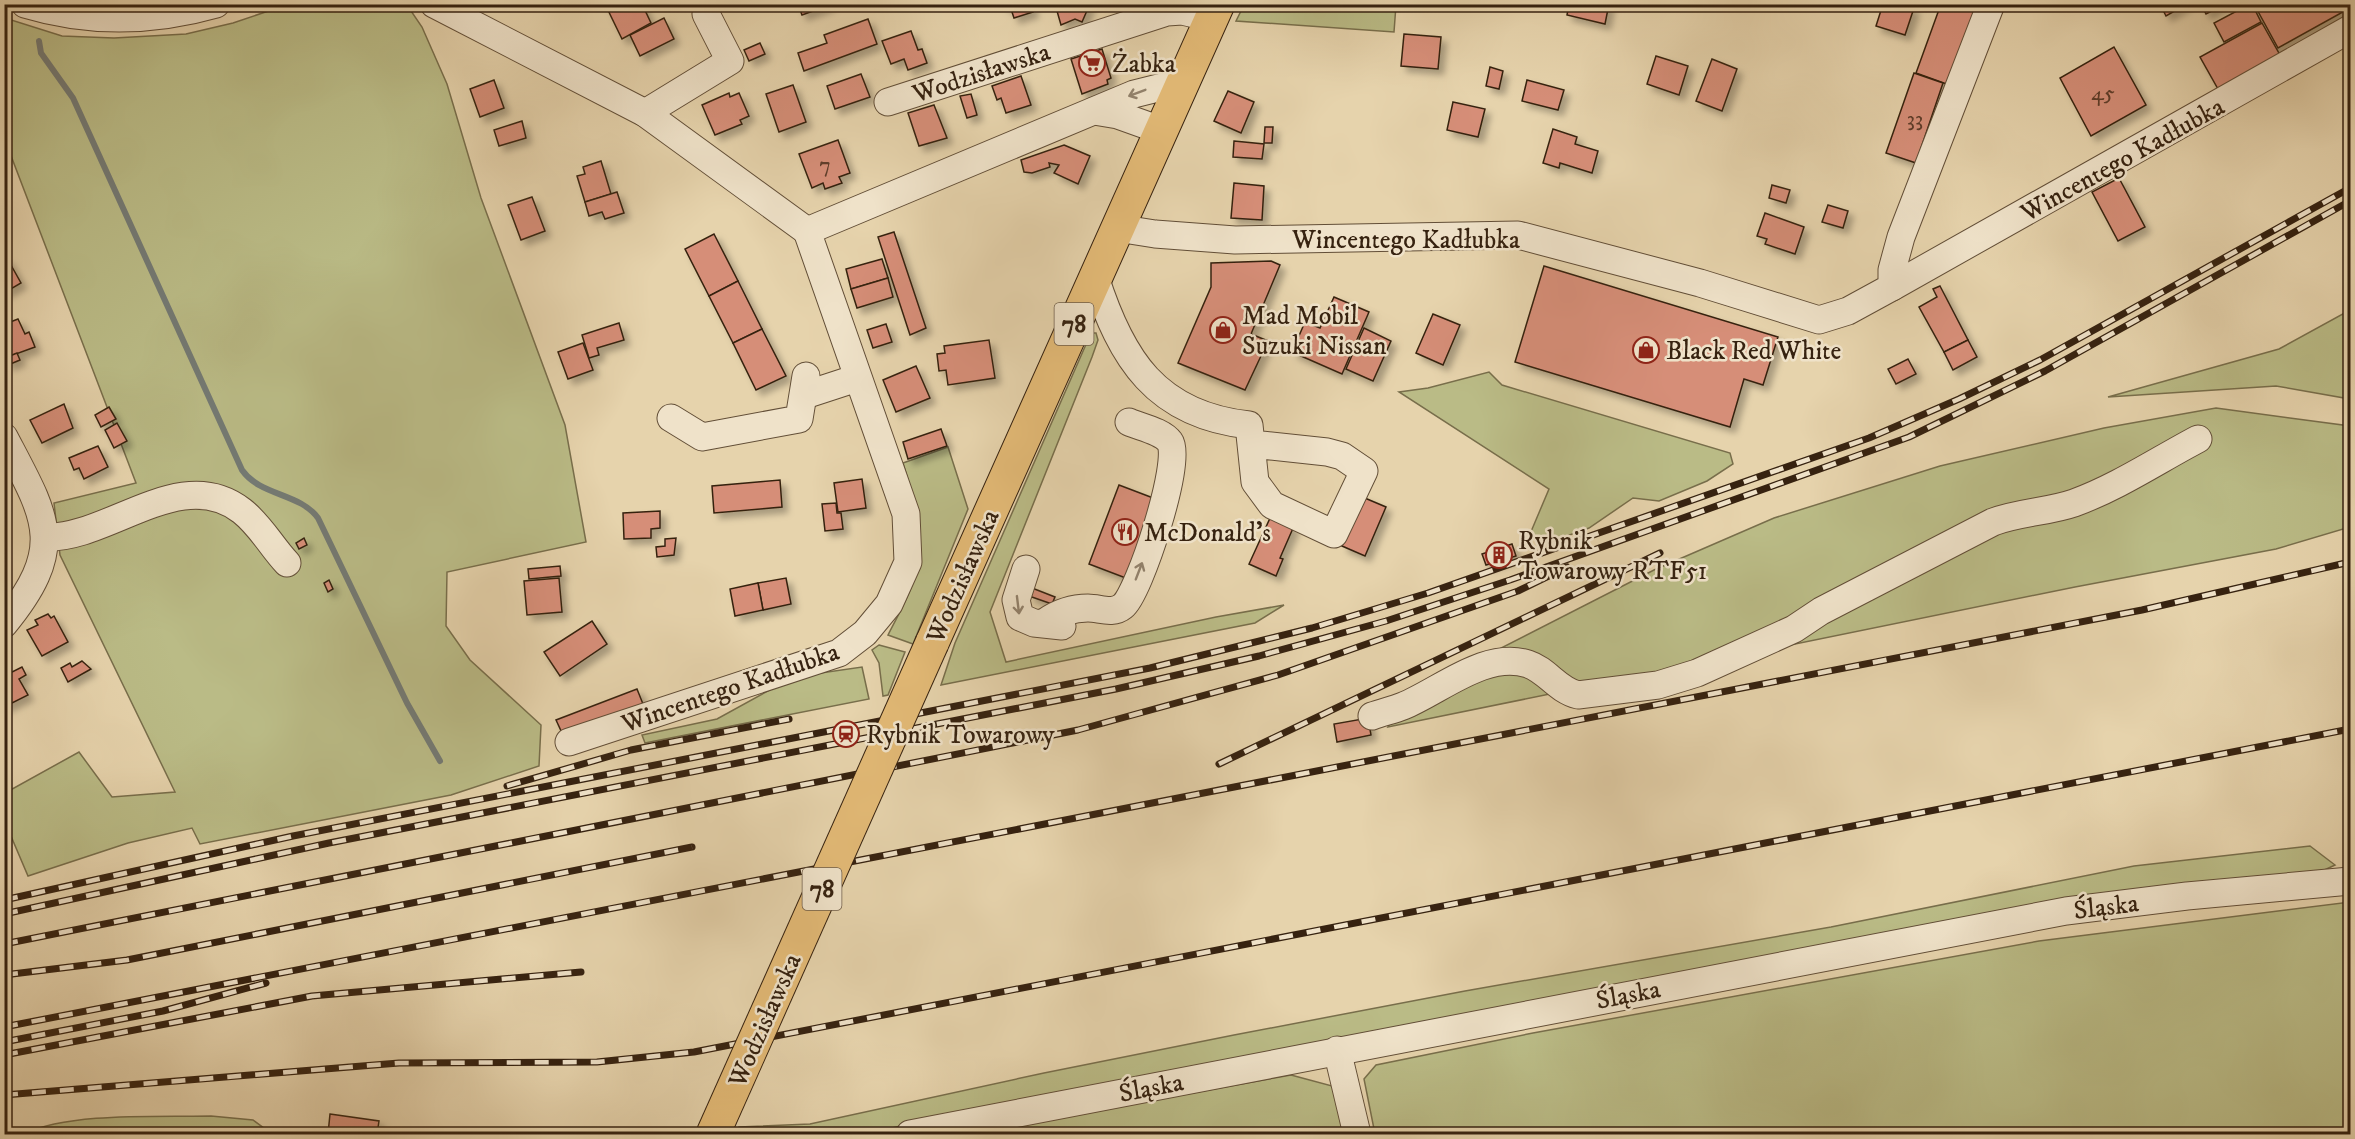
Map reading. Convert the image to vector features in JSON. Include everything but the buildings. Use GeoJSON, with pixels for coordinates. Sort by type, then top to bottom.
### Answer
{"type":"FeatureCollection","features":[{"type":"Feature","properties":{"kind":"main road","name":"Wodzisławska"},"geometry":{"type":"LineString","coordinates":[[713,1134],[1215,11]]}},
{"type":"Feature","properties":{"kind":"street"},"geometry":{"type":"LineString","coordinates":[[25,4],[75,16],[129,19],[187,13],[216,4]]}},
{"type":"Feature","properties":{"kind":"street"},"geometry":{"type":"LineString","coordinates":[[434,4],[645,113],[807,231],[1094,111],[1152,88],[1182,81]]}},
{"type":"Feature","properties":{"kind":"street"},"geometry":{"type":"LineString","coordinates":[[1892,286],[1892,270],[1901,237],[1991,4]]}},
{"type":"Feature","properties":{"kind":"street","name":"Wodzisławska"},"geometry":{"type":"LineString","coordinates":[[888,102],[1167,12],[1215,11]]}},
{"type":"Feature","properties":{"kind":"street"},"geometry":{"type":"LineString","coordinates":[[645,113],[730,61],[706,14]]}},
{"type":"Feature","properties":{"kind":"street","name":"Wincentego Kadłubka"},"geometry":{"type":"LineString","coordinates":[[1118,228],[1155,234],[1235,240],[1518,235],[1700,283],[1819,320],[1848,311],[2350,29]]}},
{"type":"Feature","properties":{"kind":"street"},"geometry":{"type":"LineString","coordinates":[[1094,111],[1118,115],[1160,130]]}},
{"type":"Feature","properties":{"kind":"street","name":"Wincentego Kadłubka"},"geometry":{"type":"LineString","coordinates":[[569,742],[839,653],[865,633],[889,604],[908,562],[906,514],[807,231]]}},
{"type":"Feature","properties":{"kind":"street"},"geometry":{"type":"LineString","coordinates":[[1095,277],[1109,321],[1137,368],[1153,386],[1173,400],[1200,412],[1229,423],[1249,426],[1252,444]]}},
{"type":"Feature","properties":{"kind":"street"},"geometry":{"type":"LineString","coordinates":[[671,418],[702,437],[799,419],[806,385],[857,378]]}},
{"type":"Feature","properties":{"kind":"street"},"geometry":{"type":"LineString","coordinates":[[1026,569],[1017,593],[1016,609],[1020,617],[1026,620],[1066,626],[1090,622],[1104,612],[1119,609],[1127,602],[1166,503],[1173,460],[1171,443],[1129,422]]}},
{"type":"Feature","properties":{"kind":"street"},"geometry":{"type":"LineString","coordinates":[[4,437],[35,495],[41,511],[45,537],[39,572],[4,624]]}},
{"type":"Feature","properties":{"kind":"street"},"geometry":{"type":"LineString","coordinates":[[1372,716],[1404,706],[1473,670],[1512,661],[1536,667],[1567,693],[1578,695],[1658,685],[1697,673],[1794,629],[1821,611],[1993,522],[2015,514],[2080,500],[2198,439]]}},
{"type":"Feature","properties":{"kind":"street"},"geometry":{"type":"LineString","coordinates":[[45,537],[71,536],[161,501],[201,496],[229,503],[242,511],[260,527],[287,563]]}},
{"type":"Feature","properties":{"kind":"street","name":"Śląska"},"geometry":{"type":"LineString","coordinates":[[910,1134],[2066,911],[2187,896],[2350,881]]}},
{"type":"Feature","properties":{"kind":"street"},"geometry":{"type":"LineString","coordinates":[[1337,1050],[1356,1134]]}},
{"type":"Feature","properties":{"kind":"green space"},"geometry":{"type":"Polygon","coordinates":[[[286,5],[407,5],[422,27],[447,84],[481,198],[565,425],[586,542],[447,572],[446,626],[470,660],[541,725],[539,766],[451,795],[200,844],[192,828],[128,843],[28,876],[5,822],[5,793],[79,752],[112,797],[175,792],[60,555],[54,503],[136,483],[5,140],[5,18],[62,36],[114,38],[186,34],[233,23],[286,5]]]}},
{"type":"Feature","properties":{"kind":"green space"},"geometry":{"type":"Polygon","coordinates":[[[1244,5],[1396,5],[1394,32],[1236,21],[1244,5]]]}},
{"type":"Feature","properties":{"kind":"green space"},"geometry":{"type":"Polygon","coordinates":[[[2350,310],[2350,399],[2276,386],[2108,397],[2279,349],[2350,310]]]}},
{"type":"Feature","properties":{"kind":"green space"},"geometry":{"type":"Polygon","coordinates":[[[1091,333],[1096,333],[1098,340],[1092,357],[990,612],[1006,662],[1216,617],[1284,605],[1255,623],[941,685],[955,643],[1091,333]]]}},
{"type":"Feature","properties":{"kind":"green space"},"geometry":{"type":"Polygon","coordinates":[[[1489,372],[1502,385],[1730,453],[1733,464],[1707,481],[1659,501],[1633,498],[1589,528],[1550,542],[1530,534],[1549,489],[1399,392],[1428,388],[1489,372]]]}},
{"type":"Feature","properties":{"kind":"green space"},"geometry":{"type":"Polygon","coordinates":[[[2216,408],[2350,426],[2350,527],[2276,549],[2075,587],[1388,727],[1405,697],[1654,570],[1774,518],[1940,466],[2104,428],[2216,408]]]}},
{"type":"Feature","properties":{"kind":"green space"},"geometry":{"type":"Polygon","coordinates":[[[948,447],[968,509],[913,644],[888,635],[910,591],[917,570],[919,554],[918,524],[903,463],[948,447]]]}},
{"type":"Feature","properties":{"kind":"green space"},"geometry":{"type":"Polygon","coordinates":[[[879,645],[905,652],[888,695],[883,696],[879,663],[872,650],[879,645]]]}},
{"type":"Feature","properties":{"kind":"green space"},"geometry":{"type":"Polygon","coordinates":[[[862,667],[869,699],[645,743],[642,735],[717,719],[793,677],[862,667]]]}},
{"type":"Feature","properties":{"kind":"green space"},"geometry":{"type":"Polygon","coordinates":[[[2310,846],[2335,865],[2316,874],[934,1118],[867,1134],[736,1134],[739,1127],[810,1124],[1044,1073],[1234,1035],[1465,991],[1831,927],[2134,866],[2310,846]]]}},
{"type":"Feature","properties":{"kind":"green space"},"geometry":{"type":"Polygon","coordinates":[[[2350,902],[2350,1134],[1375,1134],[1364,1079],[1376,1065],[1533,1033],[2039,941],[2350,902]]]}},
{"type":"Feature","properties":{"kind":"green space"},"geometry":{"type":"Polygon","coordinates":[[[1291,1075],[1336,1087],[1346,1134],[965,1134],[1291,1075]]]}},
{"type":"Feature","properties":{"kind":"green space"},"geometry":{"type":"Polygon","coordinates":[[[211,1116],[253,1120],[272,1134],[23,1134],[65,1122],[89,1119],[211,1116]]]}},
{"type":"Feature","properties":{"kind":"waterway"},"geometry":{"type":"LineString","coordinates":[[39,41],[41,53],[73,98],[242,470],[259,485],[301,504],[318,518],[407,703],[440,761]]}},
{"type":"Feature","properties":{"kind":"railway"},"geometry":{"type":"LineString","coordinates":[[4,900],[293,836],[1150,668],[1312,628],[1428,593],[1869,438],[1959,399],[2040,360],[2350,188]]}},
{"type":"Feature","properties":{"kind":"railway"},"geometry":{"type":"LineString","coordinates":[[4,914],[329,843],[1116,689],[1259,656],[1386,621],[1510,580],[1909,437],[2045,371],[2350,201]]}},
{"type":"Feature","properties":{"kind":"railway"},"geometry":{"type":"LineString","coordinates":[[1219,764],[1660,553]]}},
{"type":"Feature","properties":{"kind":"railway"},"geometry":{"type":"LineString","coordinates":[[4,1027],[2142,610],[2350,562]]}},
{"type":"Feature","properties":{"kind":"railway"},"geometry":{"type":"LineString","coordinates":[[4,944],[1078,730],[1278,675],[1518,591],[1567,567]]}},
{"type":"Feature","properties":{"kind":"railway"},"geometry":{"type":"LineString","coordinates":[[507,786],[631,750],[789,719]]}},
{"type":"Feature","properties":{"kind":"railway"},"geometry":{"type":"LineString","coordinates":[[4,1095],[399,1063],[597,1062],[694,1052],[2350,729]]}},
{"type":"Feature","properties":{"kind":"railway"},"geometry":{"type":"LineString","coordinates":[[4,975],[127,960],[692,847]]}},
{"type":"Feature","properties":{"kind":"railway"},"geometry":{"type":"LineString","coordinates":[[4,1055],[312,996],[581,972]]}},
{"type":"Feature","properties":{"kind":"railway"},"geometry":{"type":"LineString","coordinates":[[4,1042],[163,1011],[266,983]]}},
{"type":"Feature","properties":{"kind":"place","name":"Żabka"},"geometry":{"type":"Point","coordinates":[1092,63]}},
{"type":"Feature","properties":{"kind":"place","name":"Mad Mobil Suzuki Nissan"},"geometry":{"type":"Point","coordinates":[1223,330]}},
{"type":"Feature","properties":{"kind":"place","name":"Black Red White"},"geometry":{"type":"Point","coordinates":[1646,350]}},
{"type":"Feature","properties":{"kind":"place","name":"McDonald's"},"geometry":{"type":"Point","coordinates":[1125,532]}},
{"type":"Feature","properties":{"kind":"place","name":"Rybnik Towarowy RTF51"},"geometry":{"type":"Point","coordinates":[1499,555]}},
{"type":"Feature","properties":{"kind":"place","name":"Rybnik Towarowy"},"geometry":{"type":"Point","coordinates":[846,734]}}]}
